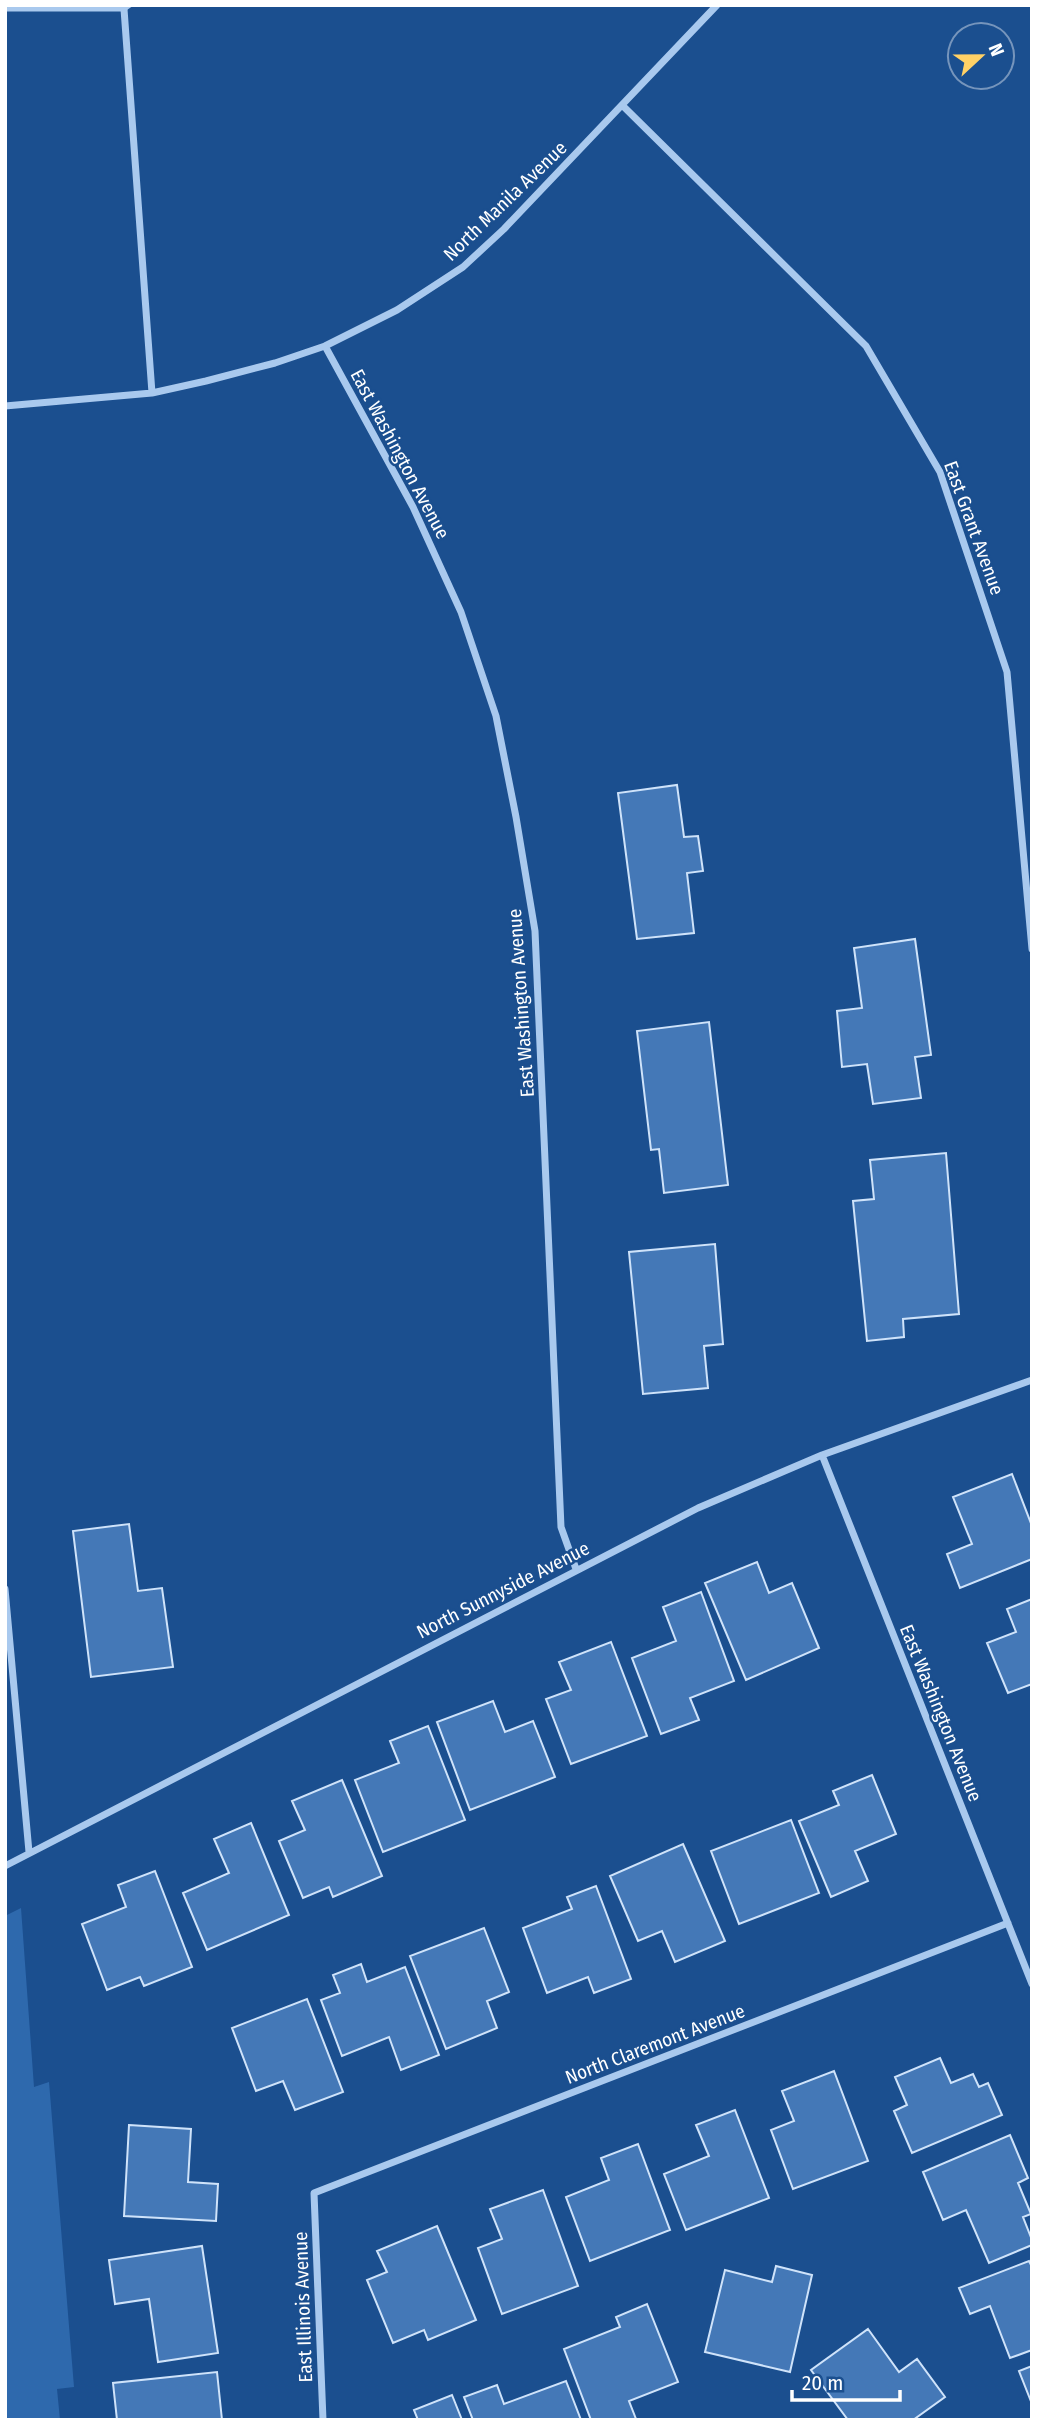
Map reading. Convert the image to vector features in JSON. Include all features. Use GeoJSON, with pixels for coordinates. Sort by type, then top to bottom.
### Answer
{"type":"FeatureCollection","features":[{"type":"Feature","properties":{"kind":"street","name":"North Manila Avenue"},"geometry":{"type":"LineString","coordinates":[[5,406],[152,393],[275,363],[325,346],[397,310],[463,267],[504,229],[717,5]]}},
{"type":"Feature","properties":{"kind":"street"},"geometry":{"type":"LineString","coordinates":[[125,7],[152,393]]}},
{"type":"Feature","properties":{"kind":"street","name":"East Grant Avenue"},"geometry":{"type":"LineString","coordinates":[[623,106],[866,346],[940,472],[1007,672],[1032,949]]}},
{"type":"Feature","properties":{"kind":"street","name":"East Washington Avenue"},"geometry":{"type":"LineString","coordinates":[[325,346],[413,507],[461,612],[499,729],[535,931],[561,1527],[576,1569]]}},
{"type":"Feature","properties":{"kind":"street","name":"North Sunnyside Avenue"},"geometry":{"type":"LineString","coordinates":[[5,1866],[698,1508],[822,1455],[1032,1380]]}},
{"type":"Feature","properties":{"kind":"street","name":"East Washington Avenue"},"geometry":{"type":"LineString","coordinates":[[822,1455],[1032,1984]]}},
{"type":"Feature","properties":{"kind":"street"},"geometry":{"type":"LineString","coordinates":[[5,1590],[29,1852]]}},
{"type":"Feature","properties":{"kind":"street","name":"North Claremont Avenue"},"geometry":{"type":"LineString","coordinates":[[314,2193],[1008,1923]]}},
{"type":"Feature","properties":{"kind":"street","name":"East Illinois Avenue"},"geometry":{"type":"LineString","coordinates":[[314,2193],[323,2420]]}},
{"type":"Feature","properties":{"kind":"lane"},"geometry":{"type":"LineString","coordinates":[[5,9],[125,7]]}},
{"type":"Feature","properties":{"kind":"shaded area"},"geometry":{"type":"Polygon","coordinates":[[[21,1908],[34,2087],[49,2082],[74,2387],[57,2389],[60,2420],[5,2420],[5,1916],[21,1908]]]}},
{"type":"Feature","properties":{"kind":"building"},"geometry":{"type":"Polygon","coordinates":[[[677,785],[684,837],[698,836],[703,871],[687,873],[694,933],[637,939],[618,793],[677,785]]]}},
{"type":"Feature","properties":{"kind":"building"},"geometry":{"type":"Polygon","coordinates":[[[915,939],[931,1055],[915,1057],[921,1098],[873,1104],[867,1064],[842,1067],[837,1011],[862,1008],[854,948],[915,939]]]}},
{"type":"Feature","properties":{"kind":"building"},"geometry":{"type":"Polygon","coordinates":[[[709,1022],[728,1185],[664,1193],[659,1149],[651,1150],[637,1031],[709,1022]]]}},
{"type":"Feature","properties":{"kind":"building"},"geometry":{"type":"Polygon","coordinates":[[[946,1153],[959,1314],[903,1319],[904,1337],[867,1341],[853,1201],[874,1199],[870,1160],[946,1153]]]}},
{"type":"Feature","properties":{"kind":"building"},"geometry":{"type":"Polygon","coordinates":[[[715,1244],[723,1344],[704,1346],[708,1388],[643,1394],[629,1252],[715,1244]]]}},
{"type":"Feature","properties":{"kind":"building"},"geometry":{"type":"Polygon","coordinates":[[[1012,1474],[1032,1526],[1032,1559],[960,1588],[947,1554],[972,1544],[953,1497],[1012,1474]]]}},
{"type":"Feature","properties":{"kind":"building"},"geometry":{"type":"Polygon","coordinates":[[[129,1524],[138,1591],[162,1588],[173,1667],[91,1677],[73,1531],[129,1524]]]}},
{"type":"Feature","properties":{"kind":"building"},"geometry":{"type":"Polygon","coordinates":[[[757,1562],[769,1593],[792,1583],[819,1648],[746,1680],[705,1583],[757,1562]]]}},
{"type":"Feature","properties":{"kind":"building"},"geometry":{"type":"Polygon","coordinates":[[[701,1592],[734,1681],[690,1698],[699,1720],[661,1734],[632,1658],[676,1641],[663,1607],[701,1592]]]}},
{"type":"Feature","properties":{"kind":"building"},"geometry":{"type":"Polygon","coordinates":[[[1032,1599],[1032,1684],[1008,1693],[987,1643],[1016,1632],[1007,1609],[1032,1599]]]}},
{"type":"Feature","properties":{"kind":"building"},"geometry":{"type":"Polygon","coordinates":[[[611,1642],[647,1736],[571,1764],[546,1699],[571,1690],[559,1662],[611,1642]]]}},
{"type":"Feature","properties":{"kind":"building"},"geometry":{"type":"Polygon","coordinates":[[[493,1701],[505,1732],[533,1721],[555,1777],[470,1810],[437,1722],[493,1701]]]}},
{"type":"Feature","properties":{"kind":"building"},"geometry":{"type":"Polygon","coordinates":[[[428,1726],[465,1820],[383,1852],[355,1780],[399,1763],[390,1741],[428,1726]]]}},
{"type":"Feature","properties":{"kind":"building"},"geometry":{"type":"Polygon","coordinates":[[[872,1775],[896,1834],[855,1851],[868,1881],[831,1897],[799,1821],[839,1805],[833,1791],[872,1775]]]}},
{"type":"Feature","properties":{"kind":"building"},"geometry":{"type":"Polygon","coordinates":[[[342,1780],[382,1876],[333,1897],[329,1887],[303,1898],[279,1841],[305,1830],[292,1801],[342,1780]]]}},
{"type":"Feature","properties":{"kind":"building"},"geometry":{"type":"Polygon","coordinates":[[[791,1820],[819,1893],[739,1924],[711,1851],[791,1820]]]}},
{"type":"Feature","properties":{"kind":"building"},"geometry":{"type":"Polygon","coordinates":[[[251,1823],[289,1915],[207,1950],[183,1893],[229,1873],[214,1839],[251,1823]]]}},
{"type":"Feature","properties":{"kind":"building"},"geometry":{"type":"Polygon","coordinates":[[[683,1844],[725,1941],[675,1962],[662,1931],[638,1941],[610,1876],[683,1844]]]}},
{"type":"Feature","properties":{"kind":"building"},"geometry":{"type":"Polygon","coordinates":[[[155,1871],[192,1967],[144,1986],[140,1977],[107,1990],[82,1924],[126,1907],[118,1885],[155,1871]]]}},
{"type":"Feature","properties":{"kind":"building"},"geometry":{"type":"Polygon","coordinates":[[[596,1886],[631,1979],[594,1993],[588,1977],[547,1993],[523,1928],[572,1909],[567,1897],[596,1886]]]}},
{"type":"Feature","properties":{"kind":"building"},"geometry":{"type":"Polygon","coordinates":[[[484,1928],[509,1992],[487,2001],[497,2028],[446,2049],[410,1956],[484,1928]]]}},
{"type":"Feature","properties":{"kind":"building"},"geometry":{"type":"Polygon","coordinates":[[[361,1964],[367,1982],[405,1967],[439,2055],[401,2070],[389,2037],[342,2056],[321,2000],[340,1993],[333,1975],[361,1964]]]}},
{"type":"Feature","properties":{"kind":"building"},"geometry":{"type":"Polygon","coordinates":[[[307,1999],[343,2092],[295,2110],[283,2081],[256,2091],[232,2028],[307,1999]]]}},
{"type":"Feature","properties":{"kind":"building"},"geometry":{"type":"Polygon","coordinates":[[[940,2058],[951,2083],[973,2074],[979,2087],[988,2083],[1002,2115],[912,2153],[894,2111],[907,2105],[895,2077],[940,2058]]]}},
{"type":"Feature","properties":{"kind":"building"},"geometry":{"type":"Polygon","coordinates":[[[834,2071],[868,2161],[793,2189],[771,2130],[794,2121],[782,2091],[834,2071]]]}},
{"type":"Feature","properties":{"kind":"building"},"geometry":{"type":"Polygon","coordinates":[[[735,2110],[769,2198],[686,2230],[664,2174],[709,2156],[696,2125],[735,2110]]]}},
{"type":"Feature","properties":{"kind":"building"},"geometry":{"type":"Polygon","coordinates":[[[129,2125],[191,2129],[188,2182],[218,2184],[216,2221],[124,2216],[129,2125]]]}},
{"type":"Feature","properties":{"kind":"building"},"geometry":{"type":"Polygon","coordinates":[[[1010,2135],[1028,2178],[1018,2183],[1031,2214],[1023,2217],[1032,2245],[989,2263],[966,2210],[943,2220],[923,2172],[1010,2135]]]}},
{"type":"Feature","properties":{"kind":"building"},"geometry":{"type":"Polygon","coordinates":[[[638,2144],[670,2230],[590,2261],[566,2197],[609,2180],[601,2158],[638,2144]]]}},
{"type":"Feature","properties":{"kind":"building"},"geometry":{"type":"Polygon","coordinates":[[[543,2190],[578,2286],[502,2314],[478,2248],[502,2239],[490,2209],[543,2190]]]}},
{"type":"Feature","properties":{"kind":"building"},"geometry":{"type":"Polygon","coordinates":[[[437,2226],[476,2320],[428,2340],[424,2330],[393,2343],[367,2280],[387,2272],[377,2251],[437,2226]]]}},
{"type":"Feature","properties":{"kind":"building"},"geometry":{"type":"Polygon","coordinates":[[[202,2246],[218,2353],[158,2362],[149,2299],[115,2304],[109,2260],[202,2246]]]}},
{"type":"Feature","properties":{"kind":"building"},"geometry":{"type":"Polygon","coordinates":[[[1029,2261],[1032,2267],[1032,2350],[1010,2358],[990,2306],[970,2314],[959,2288],[1029,2261]]]}},
{"type":"Feature","properties":{"kind":"building"},"geometry":{"type":"Polygon","coordinates":[[[776,2266],[812,2275],[790,2372],[705,2352],[725,2270],[772,2282],[776,2266]]]}},
{"type":"Feature","properties":{"kind":"building"},"geometry":{"type":"Polygon","coordinates":[[[647,2304],[678,2382],[629,2401],[636,2419],[591,2420],[564,2349],[620,2327],[616,2317],[647,2304]]]}},
{"type":"Feature","properties":{"kind":"building"},"geometry":{"type":"Polygon","coordinates":[[[868,2329],[899,2372],[917,2359],[945,2397],[913,2420],[848,2420],[811,2370],[868,2329]]]}},
{"type":"Feature","properties":{"kind":"building"},"geometry":{"type":"Polygon","coordinates":[[[1032,2366],[1032,2404],[1019,2371],[1032,2366]]]}},
{"type":"Feature","properties":{"kind":"building"},"geometry":{"type":"Polygon","coordinates":[[[217,2372],[222,2420],[117,2420],[113,2383],[217,2372]]]}},
{"type":"Feature","properties":{"kind":"building"},"geometry":{"type":"Polygon","coordinates":[[[566,2381],[581,2420],[473,2420],[464,2397],[497,2385],[504,2404],[566,2381]]]}},
{"type":"Feature","properties":{"kind":"building"},"geometry":{"type":"Polygon","coordinates":[[[452,2395],[462,2420],[418,2420],[414,2410],[452,2395]]]}}]}
